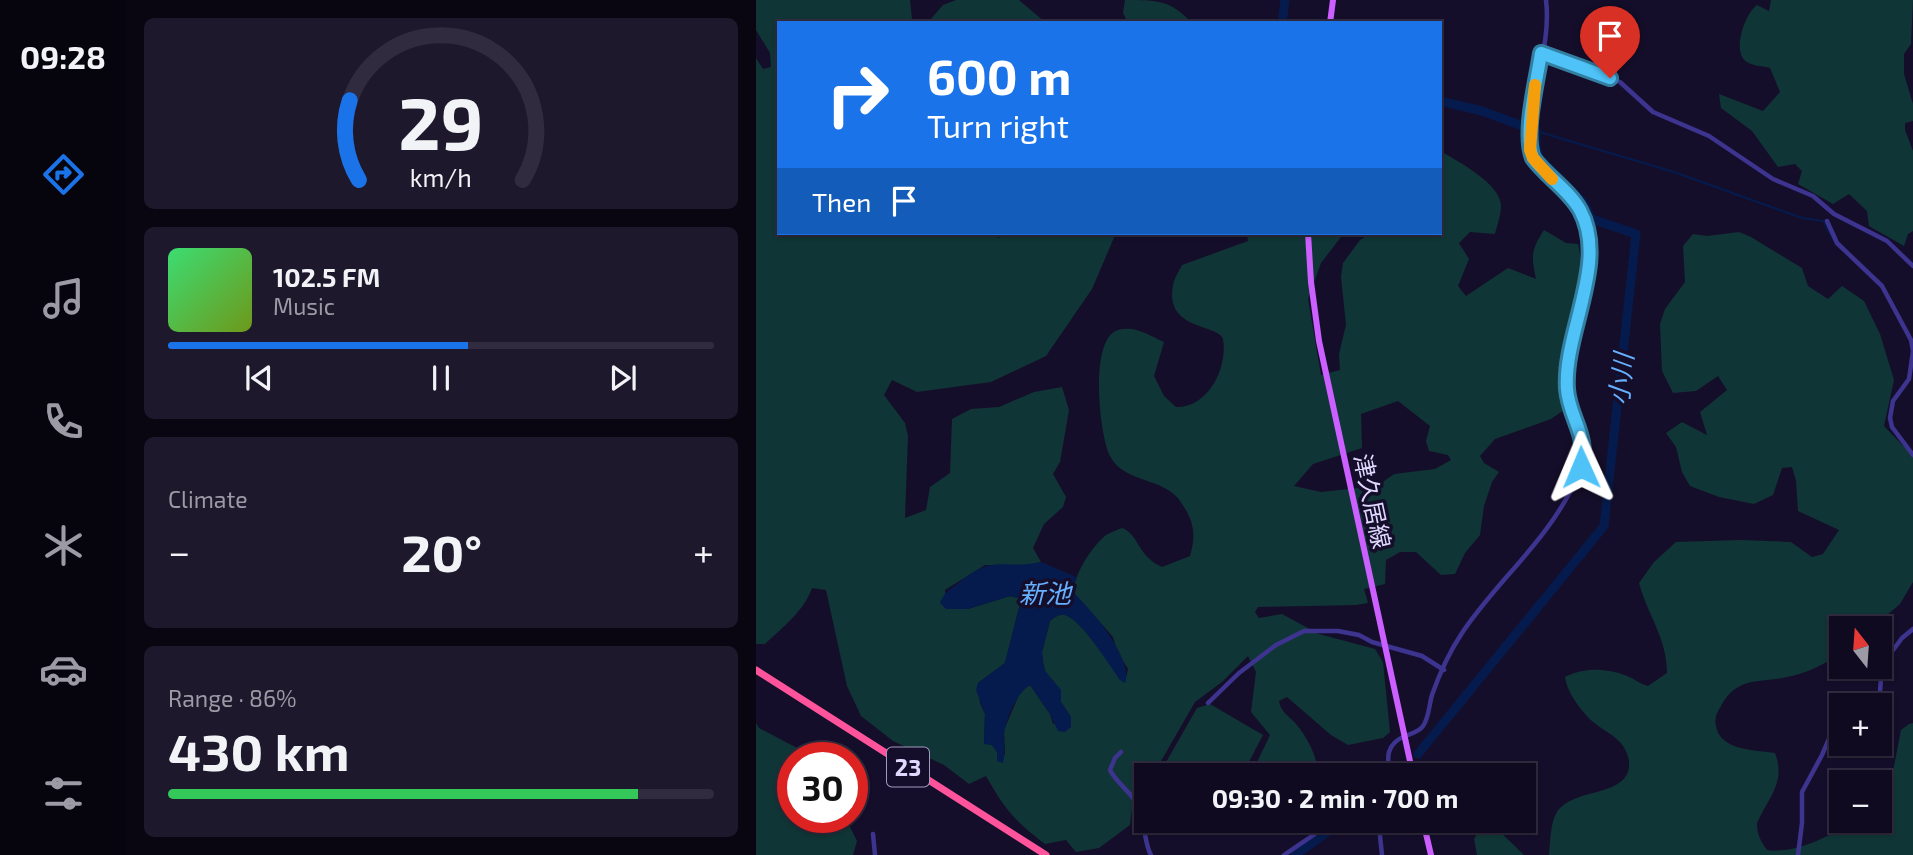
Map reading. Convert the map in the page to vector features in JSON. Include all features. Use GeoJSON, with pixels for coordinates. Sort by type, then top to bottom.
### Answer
{"type":"FeatureCollection","features":[{"type":"Feature","properties":{"kind":"highway","name":"23"},"geometry":{"type":"LineString","coordinates":[[756,670],[1049,855]]}},
{"type":"Feature","properties":{"kind":"main road"},"geometry":{"type":"LineString","coordinates":[[1330,21],[1333,0]]}},
{"type":"Feature","properties":{"kind":"main road","name":"津久居線"},"geometry":{"type":"LineString","coordinates":[[1308,235],[1319,341],[1410,763]]}},
{"type":"Feature","properties":{"kind":"main road"},"geometry":{"type":"LineString","coordinates":[[1426,833],[1431,855]]}},
{"type":"Feature","properties":{"kind":"street"},"geometry":{"type":"LineString","coordinates":[[1388,763],[1390,747],[1423,726],[1435,688],[1460,636],[1558,515],[1583,460],[1584,443],[1568,398],[1567,377],[1584,296],[1589,246],[1581,211],[1533,158],[1530,150],[1541,53],[1548,29],[1546,0]]}},
{"type":"Feature","properties":{"kind":"street"},"geometry":{"type":"LineString","coordinates":[[1541,53],[1620,82],[1653,112],[1709,136],[1773,179],[1813,196],[1833,214],[1887,241],[1913,266]]}},
{"type":"Feature","properties":{"kind":"street"},"geometry":{"type":"LineString","coordinates":[[1827,221],[1837,243],[1885,290],[1911,340],[1913,351],[1909,379],[1893,401],[1890,418],[1892,427],[1913,455]]}},
{"type":"Feature","properties":{"kind":"street"},"geometry":{"type":"LineString","coordinates":[[1879,693],[1882,665],[1902,638],[1913,629]]}},
{"type":"Feature","properties":{"kind":"street"},"geometry":{"type":"LineString","coordinates":[[1209,702],[1239,673],[1276,645],[1304,631],[1338,631],[1359,635],[1385,646],[1422,656],[1444,670]]}},
{"type":"Feature","properties":{"kind":"street"},"geometry":{"type":"LineString","coordinates":[[1798,855],[1802,792],[1829,739]]}},
{"type":"Feature","properties":{"kind":"street"},"geometry":{"type":"LineString","coordinates":[[1121,752],[1110,770],[1138,805],[1148,838],[1147,848],[1151,855]]}},
{"type":"Feature","properties":{"kind":"street"},"geometry":{"type":"LineString","coordinates":[[1284,855],[1316,833]]}},
{"type":"Feature","properties":{"kind":"street"},"geometry":{"type":"LineString","coordinates":[[1380,833],[1382,855]]}},
{"type":"Feature","properties":{"kind":"street"},"geometry":{"type":"LineString","coordinates":[[873,834],[875,855]]}},
{"type":"Feature","properties":{"kind":"green space"},"geometry":{"type":"Polygon","coordinates":[[[756,0],[910,0],[911,21],[777,21],[777,235],[995,235],[998,238],[1006,235],[1115,235],[1092,289],[1046,356],[991,382],[917,392],[892,380],[884,395],[905,423],[908,436],[905,518],[926,510],[930,487],[950,473],[952,419],[971,409],[999,407],[1034,392],[1062,387],[1069,410],[1060,462],[1053,474],[1066,497],[1063,507],[1044,524],[1033,548],[1041,562],[1029,565],[985,565],[945,590],[946,609],[968,609],[1010,596],[1018,598],[1020,604],[1005,663],[978,683],[980,703],[985,714],[984,743],[992,745],[997,752],[1005,755],[1004,730],[1021,690],[1030,685],[1050,714],[1053,724],[1071,717],[1061,702],[1061,691],[1045,671],[1043,662],[1042,652],[1050,621],[1055,617],[1065,615],[1080,626],[1125,682],[1128,669],[1117,651],[1113,637],[1075,594],[1079,571],[1101,540],[1122,528],[1132,535],[1148,557],[1162,567],[1190,556],[1193,527],[1178,498],[1161,486],[1123,470],[1110,456],[1103,428],[1099,388],[1103,350],[1109,337],[1124,329],[1141,332],[1164,342],[1154,376],[1164,396],[1176,407],[1198,401],[1213,384],[1222,362],[1223,339],[1220,334],[1194,324],[1177,311],[1172,300],[1173,285],[1182,265],[1248,241],[1247,235],[1342,235],[1321,263],[1308,299],[1321,375],[1340,370],[1339,354],[1346,325],[1341,277],[1343,263],[1360,240],[1368,235],[1442,235],[1442,152],[1486,182],[1499,198],[1501,206],[1495,234],[1470,232],[1459,243],[1469,259],[1458,286],[1466,296],[1508,268],[1536,279],[1533,253],[1544,230],[1566,243],[1578,244],[1581,270],[1562,361],[1564,410],[1551,419],[1495,439],[1480,456],[1484,463],[1499,472],[1492,482],[1484,506],[1480,535],[1465,553],[1455,574],[1441,575],[1416,552],[1400,552],[1386,560],[1385,584],[1364,589],[1368,603],[1258,607],[1255,612],[1259,618],[1282,614],[1319,634],[1375,649],[1383,662],[1390,732],[1383,738],[1348,745],[1331,735],[1287,697],[1279,701],[1280,705],[1309,744],[1316,763],[1257,763],[1270,735],[1251,712],[1256,672],[1248,656],[1222,682],[1195,702],[1160,763],[1134,763],[1130,825],[1099,848],[1076,852],[1066,840],[1045,844],[1025,828],[1005,806],[986,776],[969,784],[944,765],[893,741],[861,716],[847,686],[826,590],[812,588],[804,604],[786,625],[765,644],[756,644],[756,58],[763,69],[771,67],[770,53],[756,30],[756,0]],[[1398,401],[1361,414],[1362,448],[1313,464],[1294,486],[1321,492],[1373,489],[1394,474],[1435,469],[1451,460],[1448,455],[1429,451],[1426,441],[1430,426],[1398,401]]]}},
{"type":"Feature","properties":{"kind":"green space"},"geometry":{"type":"Polygon","coordinates":[[[956,0],[1019,0],[1044,21],[930,21],[943,5],[956,0]]]}},
{"type":"Feature","properties":{"kind":"green space"},"geometry":{"type":"Polygon","coordinates":[[[1125,0],[1146,0],[1170,6],[1190,21],[1127,21],[1123,13],[1125,0]]]}},
{"type":"Feature","properties":{"kind":"green space"},"geometry":{"type":"Polygon","coordinates":[[[1771,0],[1913,0],[1911,44],[1904,54],[1904,74],[1913,104],[1913,121],[1905,123],[1905,130],[1913,151],[1913,231],[1908,234],[1904,246],[1869,226],[1867,211],[1849,194],[1833,204],[1798,184],[1802,171],[1795,164],[1778,167],[1752,131],[1721,108],[1719,94],[1763,111],[1780,92],[1770,68],[1747,62],[1740,50],[1744,24],[1752,9],[1757,5],[1769,11],[1771,0]]]}},
{"type":"Feature","properties":{"kind":"green space"},"geometry":{"type":"Polygon","coordinates":[[[1739,232],[1802,268],[1808,286],[1828,299],[1842,286],[1864,301],[1880,334],[1894,380],[1884,426],[1913,456],[1913,582],[1900,604],[1886,616],[1829,616],[1829,660],[1798,674],[1752,682],[1735,689],[1718,711],[1716,726],[1719,734],[1731,745],[1775,753],[1779,773],[1775,789],[1757,827],[1759,837],[1767,850],[1783,850],[1797,848],[1835,833],[1892,833],[1892,776],[1901,730],[1913,723],[1913,855],[1549,855],[1553,821],[1561,807],[1579,797],[1618,783],[1627,775],[1629,768],[1623,746],[1583,711],[1570,693],[1565,677],[1588,670],[1604,670],[1620,673],[1648,686],[1667,673],[1661,638],[1639,583],[1654,562],[1676,542],[1791,542],[1812,557],[1823,554],[1839,530],[1798,511],[1792,467],[1782,468],[1773,495],[1754,504],[1719,497],[1690,486],[1682,472],[1676,447],[1666,433],[1682,422],[1707,435],[1700,412],[1727,390],[1718,376],[1696,391],[1673,393],[1662,371],[1660,324],[1665,309],[1685,282],[1683,246],[1693,234],[1707,236],[1739,232]]]}},
{"type":"Feature","properties":{"kind":"green space"},"geometry":{"type":"Polygon","coordinates":[[[1210,704],[1263,735],[1248,763],[1166,763],[1197,708],[1210,704]]]}},
{"type":"Feature","properties":{"kind":"green space"},"geometry":{"type":"Polygon","coordinates":[[[756,723],[759,728],[786,742],[777,742],[777,833],[853,833],[857,841],[853,855],[756,855],[756,723]]]}},
{"type":"Feature","properties":{"kind":"green space"},"geometry":{"type":"Polygon","coordinates":[[[1477,833],[1501,833],[1524,855],[1477,855],[1474,839],[1477,833]]]}},
{"type":"Feature","properties":{"kind":"water","name":"新池"},"geometry":{"type":"Polygon","coordinates":[[[1041,562],[1076,577],[1073,587],[1075,594],[1101,623],[1118,649],[1126,673],[1125,683],[1079,625],[1065,615],[1055,617],[1050,621],[1042,652],[1043,662],[1045,671],[1061,690],[1061,702],[1071,717],[1071,727],[1065,732],[1058,731],[1030,685],[1017,698],[1008,717],[1004,733],[1003,763],[997,761],[997,752],[992,745],[984,744],[985,714],[976,690],[978,683],[1005,663],[1020,604],[1018,598],[1010,596],[968,609],[946,609],[940,603],[950,590],[983,567],[1041,562]]]}},
{"type":"Feature","properties":{"kind":"waterway","name":"小川"},"geometry":{"type":"LineString","coordinates":[[1282,21],[1285,0]]}},
{"type":"Feature","properties":{"kind":"waterway","name":"小川"},"geometry":{"type":"LineString","coordinates":[[1418,754],[1604,526],[1636,234],[1592,219],[1583,202],[1539,158],[1536,131],[1482,111],[1442,101]]}},
{"type":"Feature","properties":{"kind":"waterway"},"geometry":{"type":"LineString","coordinates":[[1536,131],[1674,172],[1802,218],[1823,221],[1836,244]]}},
{"type":"Feature","properties":{"kind":"waterway","name":"小川"},"geometry":{"type":"LineString","coordinates":[[1295,855],[1326,833]]}},
{"type":"Feature","properties":{"kind":"slow traffic"},"geometry":{"type":"LineString","coordinates":[[1535,85],[1530,150],[1537,164],[1552,179]]}},
{"type":"Feature","properties":{"kind":"route"},"geometry":{"type":"LineString","coordinates":[[1581,467],[1584,443],[1568,398],[1567,377],[1584,296],[1589,246],[1581,211],[1533,158],[1530,134],[1541,53],[1610,78]]}}]}
